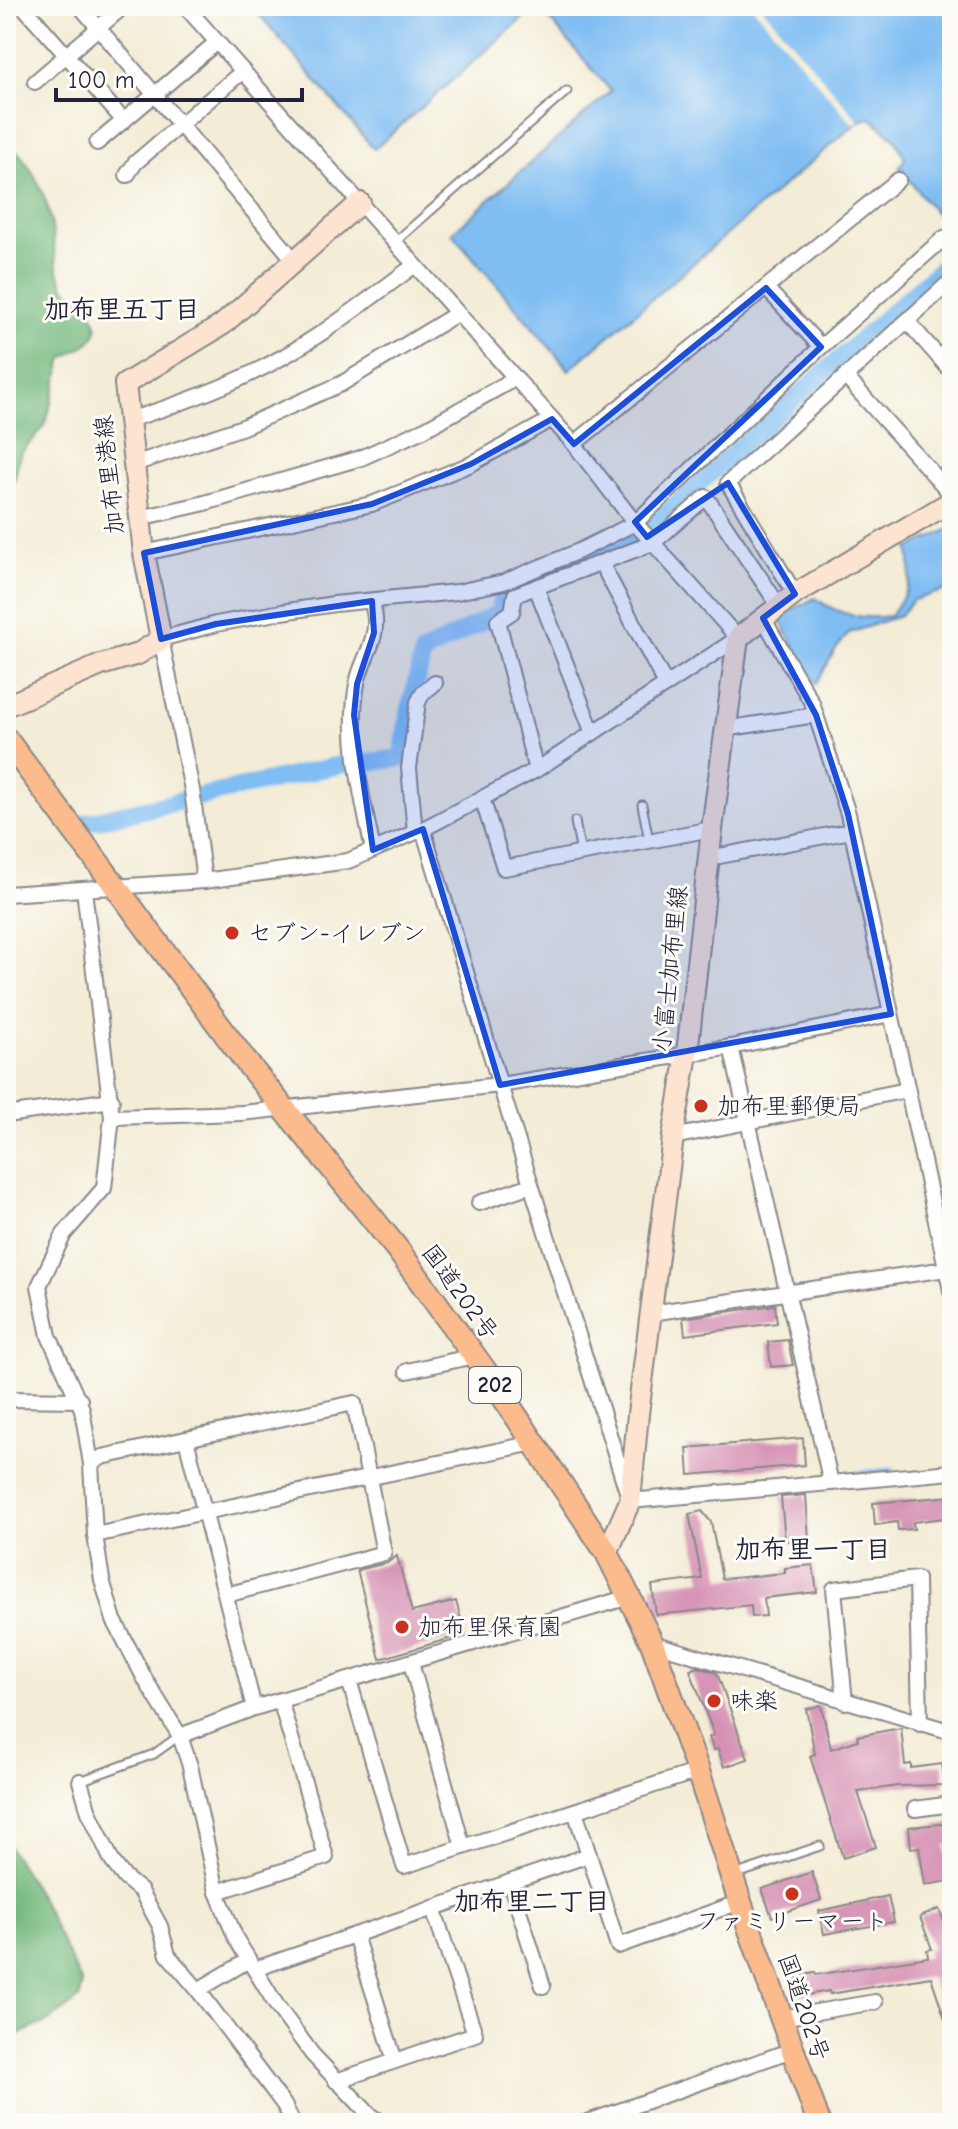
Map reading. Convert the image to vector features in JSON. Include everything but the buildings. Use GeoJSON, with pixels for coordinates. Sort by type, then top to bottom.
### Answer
{"type":"FeatureCollection","features":[{"type":"Feature","properties":{"kind":"highway","name":"国道202号"},"geometry":{"type":"LineString","coordinates":[[6,739],[247,1063],[398,1250],[607,1553],[652,1643],[819,2123]]}},
{"type":"Feature","properties":{"kind":"main road","name":"加布里港線"},"geometry":{"type":"LineString","coordinates":[[161,639],[144,553],[125,384],[222,325],[360,203]]}},
{"type":"Feature","properties":{"kind":"main road"},"geometry":{"type":"LineString","coordinates":[[738,638],[779,606],[952,501]]}},
{"type":"Feature","properties":{"kind":"main road","name":"小富士加布里線"},"geometry":{"type":"LineString","coordinates":[[607,1553],[630,1501],[673,1137],[687,1054],[724,729],[738,638]]}},
{"type":"Feature","properties":{"kind":"main road"},"geometry":{"type":"LineString","coordinates":[[6,706],[101,665],[138,654],[161,639]]}},
{"type":"Feature","properties":{"kind":"street"},"geometry":{"type":"LineString","coordinates":[[23,6],[124,121]]}},
{"type":"Feature","properties":{"kind":"street"},"geometry":{"type":"LineString","coordinates":[[80,6],[295,261]]}},
{"type":"Feature","properties":{"kind":"street"},"geometry":{"type":"LineString","coordinates":[[35,82],[124,6]]}},
{"type":"Feature","properties":{"kind":"street"},"geometry":{"type":"LineString","coordinates":[[6,894],[204,881],[348,861],[419,830],[536,770],[738,638],[635,523],[574,444],[185,6]]}},
{"type":"Feature","properties":{"kind":"street"},"geometry":{"type":"LineString","coordinates":[[97,143],[217,42]]}},
{"type":"Feature","properties":{"kind":"street"},"geometry":{"type":"LineString","coordinates":[[127,175],[135,163],[243,71]]}},
{"type":"Feature","properties":{"kind":"street"},"geometry":{"type":"LineString","coordinates":[[574,444],[898,180]]}},
{"type":"Feature","properties":{"kind":"street"},"geometry":{"type":"LineString","coordinates":[[204,881],[193,796],[161,639],[216,624],[334,604],[457,592],[504,582],[579,551],[635,523],[821,347],[944,238]]}},
{"type":"Feature","properties":{"kind":"street"},"geometry":{"type":"LineString","coordinates":[[129,420],[195,398],[252,373],[337,322],[415,265]]}},
{"type":"Feature","properties":{"kind":"street"},"geometry":{"type":"LineString","coordinates":[[536,770],[498,621],[512,612],[515,595],[653,543],[706,497],[728,483],[952,280]]}},
{"type":"Feature","properties":{"kind":"street"},"geometry":{"type":"LineString","coordinates":[[766,288],[821,347]]}},
{"type":"Feature","properties":{"kind":"street"},"geometry":{"type":"LineString","coordinates":[[134,464],[243,427],[341,384],[458,313]]}},
{"type":"Feature","properties":{"kind":"street"},"geometry":{"type":"LineString","coordinates":[[907,321],[952,372]]}},
{"type":"Feature","properties":{"kind":"street"},"geometry":{"type":"LineString","coordinates":[[845,376],[952,495]]}},
{"type":"Feature","properties":{"kind":"street"},"geometry":{"type":"LineString","coordinates":[[140,518],[245,493],[361,458],[425,429],[516,378]]}},
{"type":"Feature","properties":{"kind":"street"},"geometry":{"type":"LineString","coordinates":[[144,553],[372,504],[471,464],[552,419]]}},
{"type":"Feature","properties":{"kind":"street"},"geometry":{"type":"LineString","coordinates":[[728,483],[779,606],[851,831],[952,1295]]}},
{"type":"Feature","properties":{"kind":"street"},"geometry":{"type":"LineString","coordinates":[[706,497],[779,606]]}},
{"type":"Feature","properties":{"kind":"street"},"geometry":{"type":"LineString","coordinates":[[601,563],[666,685]]}},
{"type":"Feature","properties":{"kind":"street"},"geometry":{"type":"LineString","coordinates":[[536,587],[593,733]]}},
{"type":"Feature","properties":{"kind":"street"},"geometry":{"type":"LineString","coordinates":[[372,601],[374,633],[357,684],[354,715],[358,779],[373,850]]}},
{"type":"Feature","properties":{"kind":"street"},"geometry":{"type":"LineString","coordinates":[[435,683],[418,702],[410,755],[409,768],[419,830],[630,1501],[830,1477],[952,1472]]}},
{"type":"Feature","properties":{"kind":"street"},"geometry":{"type":"LineString","coordinates":[[724,729],[816,715]]}},
{"type":"Feature","properties":{"kind":"street"},"geometry":{"type":"LineString","coordinates":[[482,798],[504,868],[712,829]]}},
{"type":"Feature","properties":{"kind":"street"},"geometry":{"type":"LineString","coordinates":[[709,858],[851,831]]}},
{"type":"Feature","properties":{"kind":"street"},"geometry":{"type":"LineString","coordinates":[[84,890],[112,1100],[104,1188],[64,1234],[39,1286],[49,1336],[80,1400],[91,1464],[95,1535],[102,1580],[114,1620],[180,1736],[193,1778],[225,1916],[285,2018],[312,2054],[382,2123]]}},
{"type":"Feature","properties":{"kind":"street"},"geometry":{"type":"LineString","coordinates":[[112,1117],[195,1116],[285,1109],[500,1085],[731,1047],[891,1014]]}},
{"type":"Feature","properties":{"kind":"street"},"geometry":{"type":"LineString","coordinates":[[731,1047],[830,1477]]}},
{"type":"Feature","properties":{"kind":"street"},"geometry":{"type":"LineString","coordinates":[[673,1137],[907,1090]]}},
{"type":"Feature","properties":{"kind":"street"},"geometry":{"type":"LineString","coordinates":[[6,1115],[112,1100]]}},
{"type":"Feature","properties":{"kind":"street"},"geometry":{"type":"LineString","coordinates":[[479,1203],[531,1185]]}},
{"type":"Feature","properties":{"kind":"street"},"geometry":{"type":"LineString","coordinates":[[651,1313],[946,1269]]}},
{"type":"Feature","properties":{"kind":"street"},"geometry":{"type":"LineString","coordinates":[[407,1371],[474,1356]]}},
{"type":"Feature","properties":{"kind":"street"},"geometry":{"type":"LineString","coordinates":[[6,1399],[80,1400]]}},
{"type":"Feature","properties":{"kind":"street"},"geometry":{"type":"LineString","coordinates":[[91,1464],[102,1457],[354,1403],[384,1553],[226,1595]]}},
{"type":"Feature","properties":{"kind":"street"},"geometry":{"type":"LineString","coordinates":[[186,1439],[254,1708]]}},
{"type":"Feature","properties":{"kind":"street"},"geometry":{"type":"LineString","coordinates":[[95,1535],[534,1443]]}},
{"type":"Feature","properties":{"kind":"street"},"geometry":{"type":"LineString","coordinates":[[845,1702],[834,1589],[917,1579],[920,1724]]}},
{"type":"Feature","properties":{"kind":"street"},"geometry":{"type":"LineString","coordinates":[[180,1736],[254,1708],[629,1597]]}},
{"type":"Feature","properties":{"kind":"street"},"geometry":{"type":"LineString","coordinates":[[652,1643],[952,1732]]}},
{"type":"Feature","properties":{"kind":"street"},"geometry":{"type":"LineString","coordinates":[[411,1663],[463,1847]]}},
{"type":"Feature","properties":{"kind":"street"},"geometry":{"type":"LineString","coordinates":[[349,1680],[404,1866],[698,1771]]}},
{"type":"Feature","properties":{"kind":"street"},"geometry":{"type":"LineString","coordinates":[[217,1892],[326,1857],[280,1700]]}},
{"type":"Feature","properties":{"kind":"street"},"geometry":{"type":"LineString","coordinates":[[80,1781],[89,1812],[112,1861],[125,1878],[141,1891],[160,1926],[168,1955],[284,2105],[293,2123]]}},
{"type":"Feature","properties":{"kind":"street"},"geometry":{"type":"LineString","coordinates":[[915,1809],[952,1804]]}},
{"type":"Feature","properties":{"kind":"street"},"geometry":{"type":"LineString","coordinates":[[575,1811],[618,1946],[740,1902]]}},
{"type":"Feature","properties":{"kind":"street"},"geometry":{"type":"LineString","coordinates":[[198,1990],[252,1964],[355,1935],[589,1855]]}},
{"type":"Feature","properties":{"kind":"street"},"geometry":{"type":"LineString","coordinates":[[510,1882],[543,1986]]}},
{"type":"Feature","properties":{"kind":"street"},"geometry":{"type":"LineString","coordinates":[[336,2081],[475,2034],[433,1908]]}},
{"type":"Feature","properties":{"kind":"street"},"geometry":{"type":"LineString","coordinates":[[355,1935],[395,2061]]}},
{"type":"Feature","properties":{"kind":"street"},"geometry":{"type":"LineString","coordinates":[[781,2018],[875,2002]]}},
{"type":"Feature","properties":{"kind":"street"},"geometry":{"type":"LineString","coordinates":[[585,2123],[792,2050]]}},
{"type":"Feature","properties":{"kind":"lane"},"geometry":{"type":"LineString","coordinates":[[395,242],[567,91]]}},
{"type":"Feature","properties":{"kind":"lane"},"geometry":{"type":"LineString","coordinates":[[642,805],[649,840]]}},
{"type":"Feature","properties":{"kind":"lane"},"geometry":{"type":"LineString","coordinates":[[575,821],[581,854]]}},
{"type":"Feature","properties":{"kind":"lane"},"geometry":{"type":"LineString","coordinates":[[80,1781],[154,1754],[180,1736]]}},
{"type":"Feature","properties":{"kind":"lane"},"geometry":{"type":"LineString","coordinates":[[732,1876],[820,1846]]}},
{"type":"Feature","properties":{"kind":"highlighted area"},"geometry":{"type":"Polygon","coordinates":[[[766,288],[821,347],[635,522],[647,537],[728,483],[795,594],[763,618],[816,715],[848,814],[891,1014],[500,1085],[423,829],[373,850],[354,715],[357,684],[374,633],[372,601],[216,624],[161,639],[144,553],[372,504],[471,464],[552,419],[574,444],[766,288]]]}},
{"type":"Feature","properties":{"kind":"green space"},"geometry":{"type":"Polygon","coordinates":[[[6,142],[29,166],[41,188],[51,221],[62,282],[94,316],[96,331],[91,340],[63,358],[45,426],[20,454],[14,481],[6,496],[6,142]]]}},
{"type":"Feature","properties":{"kind":"green space"},"geometry":{"type":"Polygon","coordinates":[[[6,1842],[41,1899],[82,1984],[80,1998],[51,2020],[6,2040],[6,1842]]]}},
{"type":"Feature","properties":{"kind":"water"},"geometry":{"type":"Polygon","coordinates":[[[252,6],[537,6],[374,149],[252,6]]]}},
{"type":"Feature","properties":{"kind":"water"},"geometry":{"type":"Polygon","coordinates":[[[538,6],[952,6],[952,234],[899,167],[905,158],[895,139],[871,118],[859,121],[569,370],[452,233],[611,91],[538,6]]]}},
{"type":"Feature","properties":{"kind":"water"},"geometry":{"type":"Polygon","coordinates":[[[952,528],[952,588],[913,600],[899,616],[849,633],[816,684],[778,617],[815,598],[851,615],[890,616],[908,585],[911,569],[909,548],[952,528]]]}},
{"type":"Feature","properties":{"kind":"pier"},"geometry":{"type":"Polygon","coordinates":[[[752,6],[761,6],[859,121],[853,124],[752,6]]]}},
{"type":"Feature","properties":{"kind":"waterway"},"geometry":{"type":"LineString","coordinates":[[370,762],[402,758],[423,653],[498,613],[504,591],[635,540],[952,259]]}},
{"type":"Feature","properties":{"kind":"waterway"},"geometry":{"type":"LineString","coordinates":[[84,823],[344,764]]}},
{"type":"Feature","properties":{"kind":"waterway"},"geometry":{"type":"LineString","coordinates":[[850,1474],[892,1470]]}},
{"type":"Feature","properties":{"kind":"place","name":"セブン-イレブン"},"geometry":{"type":"Point","coordinates":[232,933]}},
{"type":"Feature","properties":{"kind":"place","name":"加布里郵便局"},"geometry":{"type":"Point","coordinates":[701,1106]}},
{"type":"Feature","properties":{"kind":"place","name":"加布里保育園"},"geometry":{"type":"Point","coordinates":[402,1627]}},
{"type":"Feature","properties":{"kind":"place","name":"味楽"},"geometry":{"type":"Point","coordinates":[714,1701]}},
{"type":"Feature","properties":{"kind":"place","name":"ファミリーマート"},"geometry":{"type":"Point","coordinates":[792,1894]}},
{"type":"Feature","properties":{"kind":"district","name":"加布里五丁目"},"geometry":{"type":"Point","coordinates":[122,310]}},
{"type":"Feature","properties":{"kind":"district","name":"加布里一丁目"},"geometry":{"type":"Point","coordinates":[813,1550]}},
{"type":"Feature","properties":{"kind":"district","name":"加布里二丁目"},"geometry":{"type":"Point","coordinates":[532,1902]}}]}
